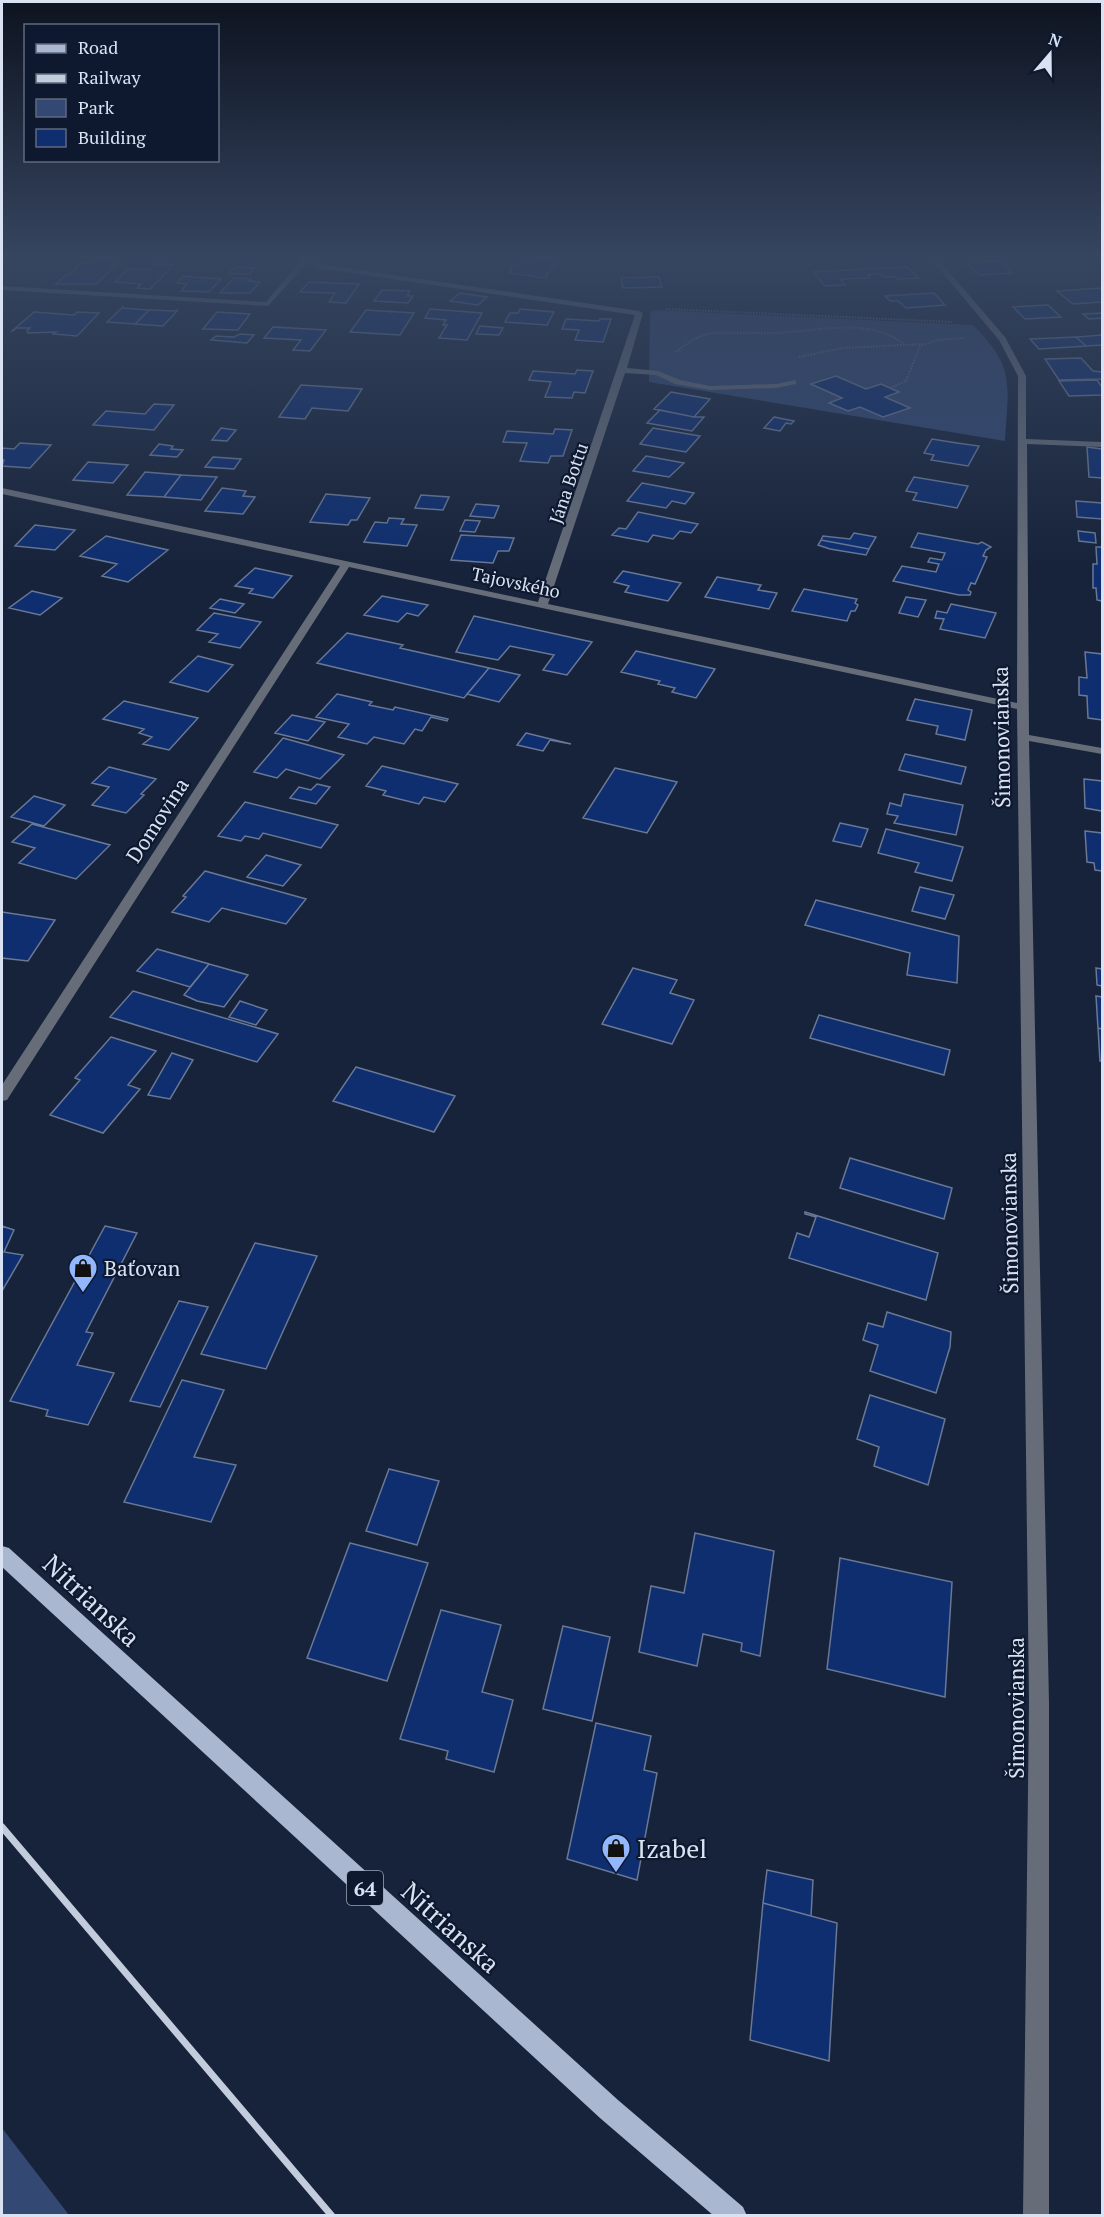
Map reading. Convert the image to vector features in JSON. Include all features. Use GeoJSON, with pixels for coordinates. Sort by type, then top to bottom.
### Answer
{"type":"FeatureCollection","features":[{"type":"Feature","properties":{"kind":"main road","name":"Nitrianska"},"geometry":{"type":"LineString","coordinates":[[2,1555],[609,2109],[734,2216]]}},
{"type":"Feature","properties":{"kind":"street","name":"Jána Bottu"},"geometry":{"type":"LineString","coordinates":[[542,606],[624,362]]}},
{"type":"Feature","properties":{"kind":"street","name":"Šimonovianska"},"geometry":{"type":"LineString","coordinates":[[1015,362],[1022,376],[1023,737],[1039,1703],[1036,2216]]}},
{"type":"Feature","properties":{"kind":"street"},"geometry":{"type":"LineString","coordinates":[[622,370],[658,373],[678,382],[710,388],[776,386],[793,382]]}},
{"type":"Feature","properties":{"kind":"street"},"geometry":{"type":"LineString","coordinates":[[1022,441],[1102,444]]}},
{"type":"Feature","properties":{"kind":"street","name":"Tajovského"},"geometry":{"type":"LineString","coordinates":[[2,491],[1023,707]]}},
{"type":"Feature","properties":{"kind":"street","name":"Domovina"},"geometry":{"type":"LineString","coordinates":[[2,1096],[346,564]]}},
{"type":"Feature","properties":{"kind":"street"},"geometry":{"type":"LineString","coordinates":[[1023,737],[1102,752]]}},
{"type":"Feature","properties":{"kind":"path"},"geometry":{"type":"LineString","coordinates":[[890,388],[906,381],[912,362]]}},
{"type":"Feature","properties":{"kind":"green space"},"geometry":{"type":"Polygon","coordinates":[[[649,362],[1001,362],[1008,391],[1005,441],[649,382],[649,362]]]}},
{"type":"Feature","properties":{"kind":"green space"},"geometry":{"type":"Polygon","coordinates":[[[2,2128],[69,2215],[2,2215],[2,2128]]]}},
{"type":"Feature","properties":{"kind":"building"},"geometry":{"type":"Polygon","coordinates":[[[1047,362],[1085,362],[1093,371],[1102,372],[1102,379],[1059,380],[1047,362]]]}},
{"type":"Feature","properties":{"kind":"building"},"geometry":{"type":"Polygon","coordinates":[[[577,370],[593,371],[585,393],[574,392],[572,398],[545,397],[551,382],[529,380],[533,371],[575,374],[577,370]]]}},
{"type":"Feature","properties":{"kind":"building"},"geometry":{"type":"Polygon","coordinates":[[[836,376],[866,389],[881,384],[899,392],[885,397],[910,408],[883,417],[860,407],[848,411],[829,403],[842,398],[811,384],[836,376]]]}},
{"type":"Feature","properties":{"kind":"building"},"geometry":{"type":"Polygon","coordinates":[[[1097,380],[1102,387],[1102,395],[1069,396],[1059,381],[1097,380]]]}},
{"type":"Feature","properties":{"kind":"building"},"geometry":{"type":"Polygon","coordinates":[[[301,385],[362,389],[348,411],[312,408],[305,419],[279,417],[301,385]]]}},
{"type":"Feature","properties":{"kind":"building"},"geometry":{"type":"Polygon","coordinates":[[[671,392],[710,399],[694,417],[654,409],[671,392]]]}},
{"type":"Feature","properties":{"kind":"building"},"geometry":{"type":"Polygon","coordinates":[[[154,404],[174,405],[154,430],[93,425],[106,411],[145,414],[154,404]]]}},
{"type":"Feature","properties":{"kind":"building"},"geometry":{"type":"Polygon","coordinates":[[[660,410],[704,417],[692,431],[647,423],[660,410]]]}},
{"type":"Feature","properties":{"kind":"building"},"geometry":{"type":"Polygon","coordinates":[[[774,417],[794,421],[791,424],[786,423],[780,431],[764,428],[774,417]]]}},
{"type":"Feature","properties":{"kind":"building"},"geometry":{"type":"Polygon","coordinates":[[[221,428],[236,430],[227,441],[212,440],[221,428]]]}},
{"type":"Feature","properties":{"kind":"building"},"geometry":{"type":"Polygon","coordinates":[[[653,428],[700,436],[686,452],[640,444],[653,428]]]}},
{"type":"Feature","properties":{"kind":"building"},"geometry":{"type":"Polygon","coordinates":[[[555,429],[572,430],[563,456],[551,456],[548,463],[520,461],[527,443],[503,442],[507,431],[553,434],[555,429]]]}},
{"type":"Feature","properties":{"kind":"building"},"geometry":{"type":"Polygon","coordinates":[[[932,439],[979,446],[968,466],[931,460],[934,455],[924,453],[932,439]]]}},
{"type":"Feature","properties":{"kind":"building"},"geometry":{"type":"Polygon","coordinates":[[[20,443],[51,445],[30,468],[2,466],[4,460],[2,460],[2,448],[14,449],[20,443]]]}},
{"type":"Feature","properties":{"kind":"building"},"geometry":{"type":"Polygon","coordinates":[[[159,444],[173,446],[171,449],[183,450],[177,457],[150,455],[159,444]]]}},
{"type":"Feature","properties":{"kind":"building"},"geometry":{"type":"Polygon","coordinates":[[[1087,447],[1102,449],[1102,478],[1089,477],[1087,447]]]}},
{"type":"Feature","properties":{"kind":"building"},"geometry":{"type":"Polygon","coordinates":[[[646,456],[684,463],[669,477],[633,471],[646,456]]]}},
{"type":"Feature","properties":{"kind":"building"},"geometry":{"type":"Polygon","coordinates":[[[213,457],[241,459],[234,469],[205,467],[213,457]]]}},
{"type":"Feature","properties":{"kind":"building"},"geometry":{"type":"Polygon","coordinates":[[[88,462],[128,465],[113,483],[73,480],[88,462]]]}},
{"type":"Feature","properties":{"kind":"building"},"geometry":{"type":"Polygon","coordinates":[[[145,472],[181,475],[164,497],[127,495],[145,472]]]}},
{"type":"Feature","properties":{"kind":"building"},"geometry":{"type":"Polygon","coordinates":[[[181,475],[217,477],[201,500],[164,497],[181,475]]]}},
{"type":"Feature","properties":{"kind":"building"},"geometry":{"type":"Polygon","coordinates":[[[914,477],[968,486],[957,508],[913,500],[917,493],[906,491],[914,477]]]}},
{"type":"Feature","properties":{"kind":"building"},"geometry":{"type":"Polygon","coordinates":[[[642,483],[694,493],[685,504],[672,501],[666,508],[627,501],[642,483]]]}},
{"type":"Feature","properties":{"kind":"building"},"geometry":{"type":"Polygon","coordinates":[[[222,488],[246,491],[243,496],[255,497],[243,514],[205,511],[222,488]]]}},
{"type":"Feature","properties":{"kind":"building"},"geometry":{"type":"Polygon","coordinates":[[[326,494],[370,498],[357,520],[351,520],[348,525],[310,522],[326,494]]]}},
{"type":"Feature","properties":{"kind":"building"},"geometry":{"type":"Polygon","coordinates":[[[421,495],[449,497],[443,510],[415,508],[421,495]]]}},
{"type":"Feature","properties":{"kind":"building"},"geometry":{"type":"Polygon","coordinates":[[[1076,501],[1102,503],[1102,519],[1077,517],[1076,501]]]}},
{"type":"Feature","properties":{"kind":"building"},"geometry":{"type":"Polygon","coordinates":[[[476,504],[499,506],[494,518],[470,516],[476,504]]]}},
{"type":"Feature","properties":{"kind":"building"},"geometry":{"type":"Polygon","coordinates":[[[638,512],[698,524],[691,533],[680,531],[673,539],[653,535],[648,542],[612,535],[619,528],[626,529],[638,512]]]}},
{"type":"Feature","properties":{"kind":"building"},"geometry":{"type":"Polygon","coordinates":[[[389,518],[404,519],[401,524],[417,525],[407,546],[364,542],[375,522],[387,523],[389,518]]]}},
{"type":"Feature","properties":{"kind":"building"},"geometry":{"type":"Polygon","coordinates":[[[465,520],[480,521],[475,532],[460,531],[465,520]]]}},
{"type":"Feature","properties":{"kind":"building"},"geometry":{"type":"Polygon","coordinates":[[[35,525],[75,530],[55,550],[15,546],[35,525]]]}},
{"type":"Feature","properties":{"kind":"building"},"geometry":{"type":"Polygon","coordinates":[[[1078,531],[1095,533],[1096,543],[1079,541],[1078,531]]]}},
{"type":"Feature","properties":{"kind":"building"},"geometry":{"type":"Polygon","coordinates":[[[854,533],[876,537],[869,549],[821,540],[823,536],[850,539],[854,533]]]}},
{"type":"Feature","properties":{"kind":"building"},"geometry":{"type":"Polygon","coordinates":[[[918,533],[978,544],[982,542],[991,547],[983,556],[987,557],[975,584],[971,583],[968,590],[971,592],[970,595],[959,595],[893,581],[902,566],[936,572],[939,564],[928,562],[930,558],[942,560],[945,553],[911,547],[918,533]]]}},
{"type":"Feature","properties":{"kind":"building"},"geometry":{"type":"Polygon","coordinates":[[[461,535],[514,538],[509,551],[498,551],[493,563],[451,560],[461,535]]]}},
{"type":"Feature","properties":{"kind":"building"},"geometry":{"type":"Polygon","coordinates":[[[106,536],[168,550],[128,582],[102,576],[117,564],[80,556],[106,536]]]}},
{"type":"Feature","properties":{"kind":"building"},"geometry":{"type":"Polygon","coordinates":[[[821,540],[869,549],[866,555],[830,549],[818,545],[821,540]]]}},
{"type":"Feature","properties":{"kind":"building"},"geometry":{"type":"Polygon","coordinates":[[[1096,547],[1102,547],[1102,601],[1097,600],[1096,588],[1093,588],[1093,564],[1097,564],[1096,547]]]}},
{"type":"Feature","properties":{"kind":"building"},"geometry":{"type":"Polygon","coordinates":[[[255,568],[292,576],[273,598],[249,593],[253,589],[235,586],[255,568]]]}},
{"type":"Feature","properties":{"kind":"building"},"geometry":{"type":"Polygon","coordinates":[[[623,571],[681,583],[668,601],[625,592],[629,586],[614,582],[623,571]]]}},
{"type":"Feature","properties":{"kind":"building"},"geometry":{"type":"Polygon","coordinates":[[[717,577],[761,585],[758,590],[777,593],[769,609],[705,597],[717,577]]]}},
{"type":"Feature","properties":{"kind":"building"},"geometry":{"type":"Polygon","coordinates":[[[804,589],[857,599],[855,603],[858,605],[855,611],[851,611],[847,621],[792,611],[804,589]]]}},
{"type":"Feature","properties":{"kind":"building"},"geometry":{"type":"Polygon","coordinates":[[[32,591],[62,598],[40,615],[9,608],[32,591]]]}},
{"type":"Feature","properties":{"kind":"building"},"geometry":{"type":"Polygon","coordinates":[[[382,596],[428,605],[418,616],[407,613],[398,622],[364,615],[382,596]]]}},
{"type":"Feature","properties":{"kind":"building"},"geometry":{"type":"Polygon","coordinates":[[[906,597],[926,600],[918,617],[899,613],[906,597]]]}},
{"type":"Feature","properties":{"kind":"building"},"geometry":{"type":"Polygon","coordinates":[[[220,599],[244,604],[235,613],[210,608],[220,599]]]}},
{"type":"Feature","properties":{"kind":"building"},"geometry":{"type":"Polygon","coordinates":[[[951,604],[996,613],[985,638],[940,629],[944,619],[935,618],[937,611],[947,613],[951,604]]]}},
{"type":"Feature","properties":{"kind":"building"},"geometry":{"type":"Polygon","coordinates":[[[214,613],[261,622],[240,648],[209,642],[218,634],[197,630],[214,613]]]}},
{"type":"Feature","properties":{"kind":"building"},"geometry":{"type":"Polygon","coordinates":[[[474,616],[592,642],[567,675],[543,670],[554,655],[510,646],[498,660],[456,652],[474,616]]]}},
{"type":"Feature","properties":{"kind":"building"},"geometry":{"type":"Polygon","coordinates":[[[347,633],[403,645],[400,648],[489,668],[464,698],[317,663],[347,633]]]}},
{"type":"Feature","properties":{"kind":"building"},"geometry":{"type":"Polygon","coordinates":[[[636,651],[715,669],[696,698],[672,692],[675,688],[658,684],[660,681],[621,672],[636,651]]]}},
{"type":"Feature","properties":{"kind":"building"},"geometry":{"type":"Polygon","coordinates":[[[1085,652],[1102,654],[1102,720],[1088,718],[1087,696],[1079,695],[1079,677],[1087,678],[1085,652]]]}},
{"type":"Feature","properties":{"kind":"building"},"geometry":{"type":"Polygon","coordinates":[[[198,656],[233,665],[208,692],[170,682],[198,656]]]}},
{"type":"Feature","properties":{"kind":"building"},"geometry":{"type":"Polygon","coordinates":[[[489,668],[520,675],[499,702],[467,694],[489,668]]]}},
{"type":"Feature","properties":{"kind":"building"},"geometry":{"type":"Polygon","coordinates":[[[337,694],[372,702],[369,705],[393,710],[395,707],[448,719],[447,721],[431,717],[422,731],[415,729],[404,744],[374,737],[367,744],[338,737],[349,724],[316,717],[337,694]]]}},
{"type":"Feature","properties":{"kind":"building"},"geometry":{"type":"Polygon","coordinates":[[[915,699],[972,710],[965,740],[936,734],[938,726],[907,720],[915,699]]]}},
{"type":"Feature","properties":{"kind":"building"},"geometry":{"type":"Polygon","coordinates":[[[124,701],[198,718],[169,750],[143,744],[152,737],[139,733],[144,729],[103,719],[124,701]]]}},
{"type":"Feature","properties":{"kind":"building"},"geometry":{"type":"Polygon","coordinates":[[[292,715],[325,722],[308,741],[275,733],[292,715]]]}},
{"type":"Feature","properties":{"kind":"building"},"geometry":{"type":"Polygon","coordinates":[[[526,733],[571,744],[550,740],[543,751],[517,745],[526,733]]]}},
{"type":"Feature","properties":{"kind":"building"},"geometry":{"type":"Polygon","coordinates":[[[283,738],[344,755],[320,779],[286,769],[277,778],[254,772],[283,738]]]}},
{"type":"Feature","properties":{"kind":"building"},"geometry":{"type":"Polygon","coordinates":[[[905,754],[966,767],[961,784],[899,770],[905,754]]]}},
{"type":"Feature","properties":{"kind":"building"},"geometry":{"type":"Polygon","coordinates":[[[382,766],[458,784],[445,802],[424,797],[419,804],[383,795],[386,791],[366,786],[382,766]]]}},
{"type":"Feature","properties":{"kind":"building"},"geometry":{"type":"Polygon","coordinates":[[[109,767],[156,779],[126,813],[92,805],[109,787],[92,783],[109,767]]]}},
{"type":"Feature","properties":{"kind":"building"},"geometry":{"type":"Polygon","coordinates":[[[615,768],[677,782],[647,833],[583,818],[615,768]]]}},
{"type":"Feature","properties":{"kind":"building"},"geometry":{"type":"Polygon","coordinates":[[[1084,779],[1102,781],[1102,811],[1085,808],[1084,779]]]}},
{"type":"Feature","properties":{"kind":"building"},"geometry":{"type":"Polygon","coordinates":[[[317,784],[330,787],[316,804],[290,798],[299,787],[311,790],[317,784]]]}},
{"type":"Feature","properties":{"kind":"building"},"geometry":{"type":"Polygon","coordinates":[[[904,794],[963,805],[956,835],[894,823],[898,816],[887,814],[890,803],[901,806],[904,794]]]}},
{"type":"Feature","properties":{"kind":"building"},"geometry":{"type":"Polygon","coordinates":[[[34,796],[65,805],[44,826],[11,817],[34,796]]]}},
{"type":"Feature","properties":{"kind":"building"},"geometry":{"type":"Polygon","coordinates":[[[245,802],[338,825],[321,848],[263,833],[259,839],[245,836],[241,841],[218,836],[245,802]]]}},
{"type":"Feature","properties":{"kind":"building"},"geometry":{"type":"Polygon","coordinates":[[[840,823],[868,829],[861,847],[833,841],[840,823]]]}},
{"type":"Feature","properties":{"kind":"building"},"geometry":{"type":"Polygon","coordinates":[[[32,824],[110,845],[76,879],[19,863],[35,848],[12,842],[32,824]]]}},
{"type":"Feature","properties":{"kind":"building"},"geometry":{"type":"Polygon","coordinates":[[[886,829],[963,847],[952,881],[915,872],[919,863],[878,853],[886,829]]]}},
{"type":"Feature","properties":{"kind":"building"},"geometry":{"type":"Polygon","coordinates":[[[1085,831],[1102,833],[1102,871],[1095,870],[1094,863],[1087,862],[1085,831]]]}},
{"type":"Feature","properties":{"kind":"building"},"geometry":{"type":"Polygon","coordinates":[[[266,855],[301,865],[283,886],[247,877],[266,855]]]}},
{"type":"Feature","properties":{"kind":"building"},"geometry":{"type":"Polygon","coordinates":[[[205,871],[306,899],[286,924],[222,908],[209,922],[172,912],[205,871]]]}},
{"type":"Feature","properties":{"kind":"building"},"geometry":{"type":"Polygon","coordinates":[[[920,887],[954,895],[945,919],[912,911],[920,887]]]}},
{"type":"Feature","properties":{"kind":"building"},"geometry":{"type":"Polygon","coordinates":[[[816,900],[959,936],[957,983],[907,975],[910,953],[805,925],[816,900]]]}},
{"type":"Feature","properties":{"kind":"building"},"geometry":{"type":"Polygon","coordinates":[[[2,912],[55,920],[28,961],[2,958],[2,912]]]}},
{"type":"Feature","properties":{"kind":"building"},"geometry":{"type":"Polygon","coordinates":[[[157,949],[209,964],[190,987],[137,971],[157,949]]]}},
{"type":"Feature","properties":{"kind":"building"},"geometry":{"type":"Polygon","coordinates":[[[209,964],[248,975],[224,1007],[197,1001],[184,995],[209,964]]]}},
{"type":"Feature","properties":{"kind":"building"},"geometry":{"type":"Polygon","coordinates":[[[633,968],[677,980],[670,993],[694,1000],[672,1044],[602,1024],[633,968]]]}},
{"type":"Feature","properties":{"kind":"building"},"geometry":{"type":"Polygon","coordinates":[[[1096,968],[1102,969],[1102,986],[1097,985],[1096,968]]]}},
{"type":"Feature","properties":{"kind":"building"},"geometry":{"type":"Polygon","coordinates":[[[133,991],[278,1034],[257,1062],[110,1017],[133,991]]]}},
{"type":"Feature","properties":{"kind":"building"},"geometry":{"type":"Polygon","coordinates":[[[1096,996],[1102,997],[1102,1029],[1098,1028],[1096,996]]]}},
{"type":"Feature","properties":{"kind":"building"},"geometry":{"type":"Polygon","coordinates":[[[240,1001],[267,1010],[256,1025],[229,1017],[240,1001]]]}},
{"type":"Feature","properties":{"kind":"building"},"geometry":{"type":"Polygon","coordinates":[[[819,1015],[950,1050],[944,1075],[810,1038],[819,1015]]]}},
{"type":"Feature","properties":{"kind":"building"},"geometry":{"type":"Polygon","coordinates":[[[1098,1028],[1102,1029],[1102,1061],[1100,1061],[1098,1028]]]}},
{"type":"Feature","properties":{"kind":"building"},"geometry":{"type":"Polygon","coordinates":[[[111,1037],[156,1051],[128,1085],[140,1089],[103,1133],[50,1115],[80,1080],[75,1078],[111,1037]]]}},
{"type":"Feature","properties":{"kind":"building"},"geometry":{"type":"Polygon","coordinates":[[[172,1053],[193,1060],[170,1099],[148,1095],[172,1053]]]}},
{"type":"Feature","properties":{"kind":"building"},"geometry":{"type":"Polygon","coordinates":[[[356,1067],[455,1096],[434,1132],[333,1101],[356,1067]]]}},
{"type":"Feature","properties":{"kind":"building"},"geometry":{"type":"Polygon","coordinates":[[[850,1158],[952,1188],[944,1219],[840,1188],[850,1158]]]}},
{"type":"Feature","properties":{"kind":"building"},"geometry":{"type":"Polygon","coordinates":[[[805,1212],[938,1253],[926,1300],[789,1258],[797,1233],[809,1237],[816,1217],[805,1214],[805,1212]]]}},
{"type":"Feature","properties":{"kind":"building"},"geometry":{"type":"Polygon","coordinates":[[[2,1226],[14,1230],[4,1252],[23,1255],[2,1291],[2,1226]]]}},
{"type":"Feature","properties":{"kind":"building"},"geometry":{"type":"Polygon","coordinates":[[[105,1226],[137,1233],[86,1332],[93,1333],[77,1365],[114,1373],[88,1425],[46,1416],[48,1410],[10,1401],[105,1226]]]}},
{"type":"Feature","properties":{"kind":"building"},"geometry":{"type":"Polygon","coordinates":[[[255,1243],[317,1256],[266,1369],[201,1354],[255,1243]]]}},
{"type":"Feature","properties":{"kind":"building"},"geometry":{"type":"Polygon","coordinates":[[[179,1301],[208,1307],[160,1407],[130,1401],[179,1301]]]}},
{"type":"Feature","properties":{"kind":"building"},"geometry":{"type":"Polygon","coordinates":[[[887,1312],[951,1332],[950,1347],[936,1393],[870,1371],[878,1345],[863,1340],[868,1323],[883,1327],[887,1312]]]}},
{"type":"Feature","properties":{"kind":"building"},"geometry":{"type":"Polygon","coordinates":[[[182,1380],[224,1390],[194,1457],[236,1465],[211,1522],[124,1502],[182,1380]]]}},
{"type":"Feature","properties":{"kind":"building"},"geometry":{"type":"Polygon","coordinates":[[[870,1395],[945,1419],[928,1485],[874,1466],[879,1447],[857,1439],[870,1395]]]}},
{"type":"Feature","properties":{"kind":"building"},"geometry":{"type":"Polygon","coordinates":[[[389,1469],[439,1481],[417,1545],[366,1531],[389,1469]]]}},
{"type":"Feature","properties":{"kind":"building"},"geometry":{"type":"Polygon","coordinates":[[[695,1533],[774,1551],[760,1656],[741,1651],[742,1643],[703,1634],[697,1666],[639,1652],[651,1586],[684,1593],[695,1533]]]}},
{"type":"Feature","properties":{"kind":"building"},"geometry":{"type":"Polygon","coordinates":[[[350,1543],[428,1563],[387,1681],[307,1658],[350,1543]]]}},
{"type":"Feature","properties":{"kind":"building"},"geometry":{"type":"Polygon","coordinates":[[[840,1558],[952,1582],[945,1697],[827,1669],[840,1558]]]}},
{"type":"Feature","properties":{"kind":"building"},"geometry":{"type":"Polygon","coordinates":[[[441,1610],[501,1625],[482,1692],[513,1700],[494,1772],[446,1759],[448,1751],[400,1739],[441,1610]]]}},
{"type":"Feature","properties":{"kind":"building"},"geometry":{"type":"Polygon","coordinates":[[[563,1626],[610,1637],[592,1721],[543,1709],[563,1626]]]}},
{"type":"Feature","properties":{"kind":"building"},"geometry":{"type":"Polygon","coordinates":[[[596,1723],[651,1736],[644,1770],[657,1773],[637,1880],[567,1859],[596,1723]]]}},
{"type":"Feature","properties":{"kind":"building"},"geometry":{"type":"Polygon","coordinates":[[[767,1870],[813,1880],[811,1916],[763,1903],[767,1870]]]}},
{"type":"Feature","properties":{"kind":"building"},"geometry":{"type":"Polygon","coordinates":[[[763,1903],[837,1923],[829,2061],[750,2040],[763,1903]]]}},
{"type":"Feature","properties":{"kind":"railway"},"geometry":{"type":"LineString","coordinates":[[2,1827],[332,2216]]}},
{"type":"Feature","properties":{"kind":"place","name":"Baťovan"},"geometry":{"type":"Point","coordinates":[83,1294]}},
{"type":"Feature","properties":{"kind":"place","name":"Izabel"},"geometry":{"type":"Point","coordinates":[616,1874]}}]}
